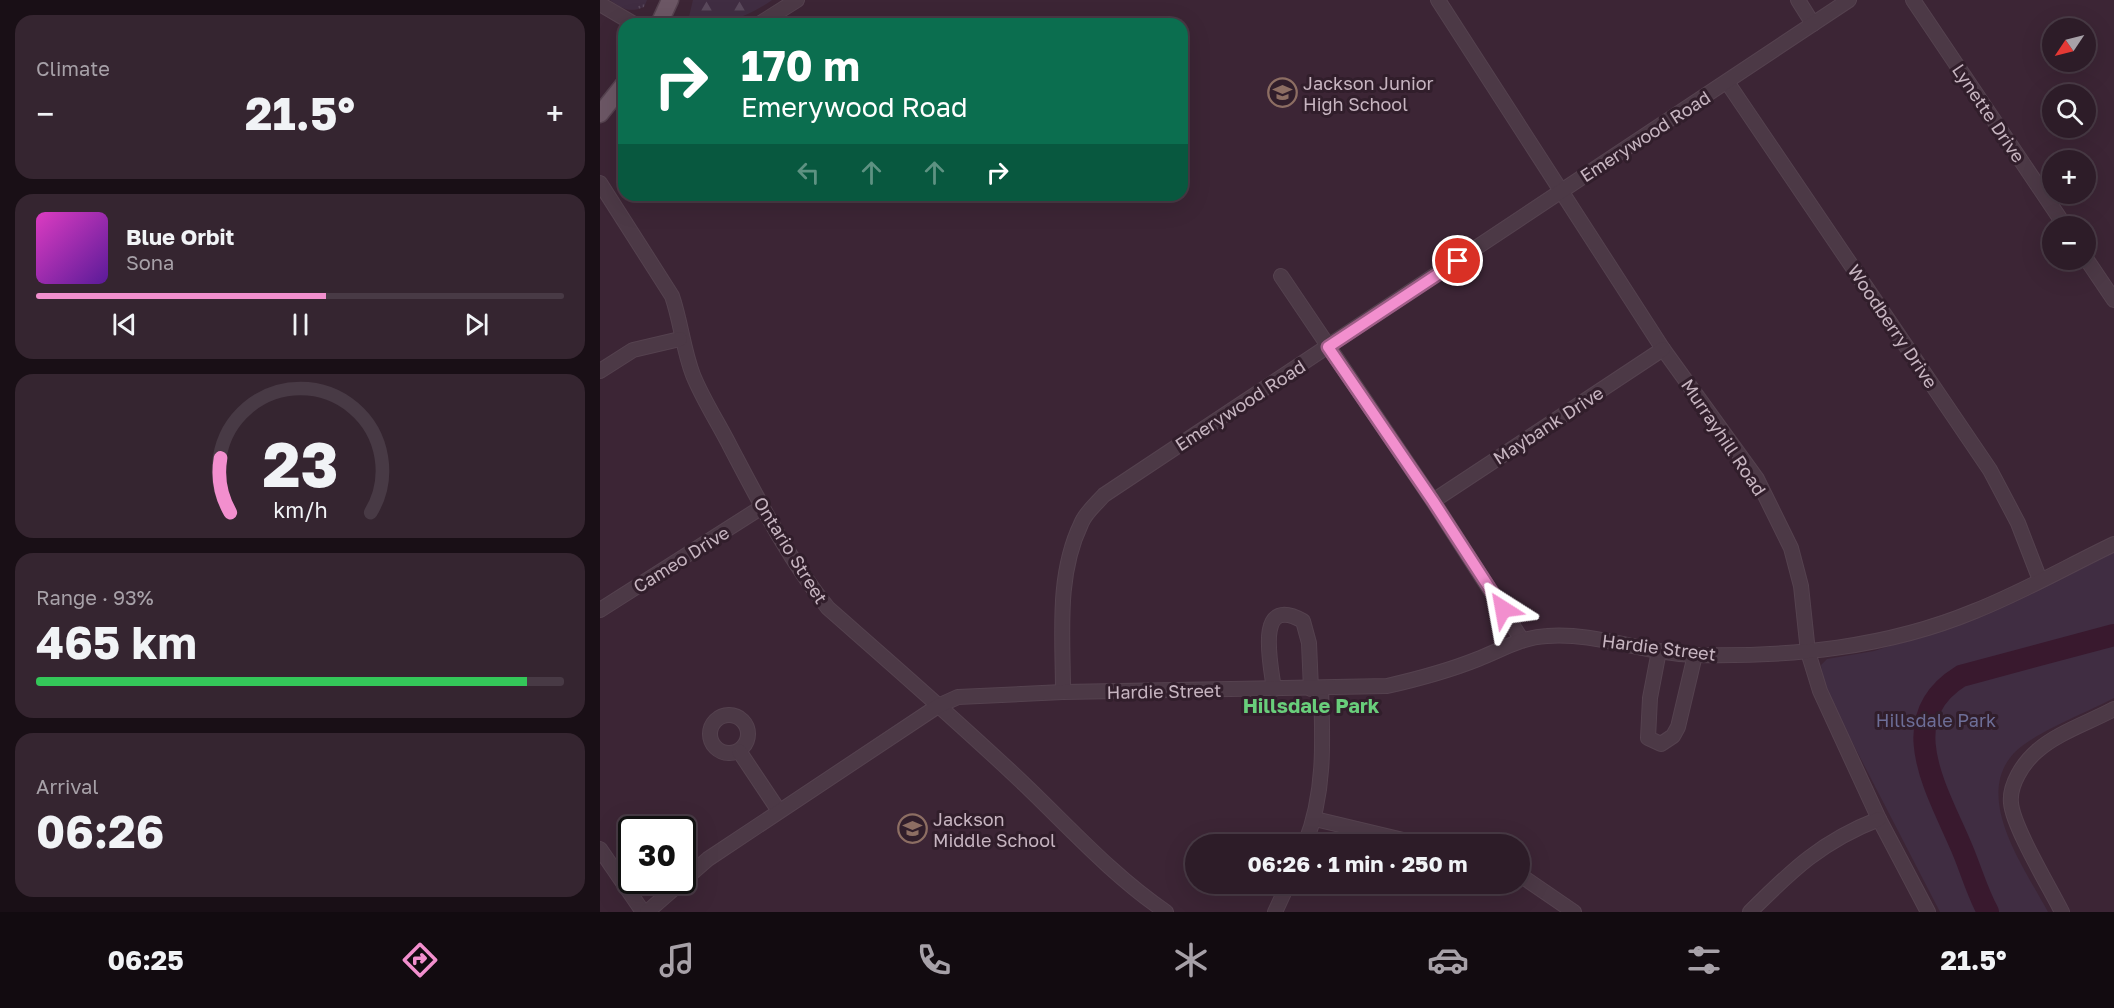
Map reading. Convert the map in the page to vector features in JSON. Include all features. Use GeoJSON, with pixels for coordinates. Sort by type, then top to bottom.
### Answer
{"type":"FeatureCollection","features":[{"type":"Feature","properties":{"kind":"main road"},"geometry":{"type":"LineString","coordinates":[[661,18],[670,0]]}},
{"type":"Feature","properties":{"kind":"main road"},"geometry":{"type":"LineString","coordinates":[[600,114],[618,92]]}},
{"type":"Feature","properties":{"kind":"street"},"geometry":{"type":"LineString","coordinates":[[768,18],[797,0]]}},
{"type":"Feature","properties":{"kind":"street","name":"Murrayhill Road"},"geometry":{"type":"LineString","coordinates":[[1438,0],[1663,349],[1756,479],[1791,548],[1801,586],[1808,652],[1820,691],[1879,819],[1928,912]]}},
{"type":"Feature","properties":{"kind":"street"},"geometry":{"type":"LineString","coordinates":[[1798,0],[1813,24]]}},
{"type":"Feature","properties":{"kind":"street","name":"Emerywood Road"},"geometry":{"type":"LineString","coordinates":[[1063,692],[1063,591],[1070,554],[1081,522],[1104,495],[1849,0]]}},
{"type":"Feature","properties":{"kind":"street","name":"Lynette Drive"},"geometry":{"type":"LineString","coordinates":[[1913,0],[2058,216]]}},
{"type":"Feature","properties":{"kind":"street"},"geometry":{"type":"LineString","coordinates":[[600,4],[624,18]]}},
{"type":"Feature","properties":{"kind":"street","name":"Woodberry Drive"},"geometry":{"type":"LineString","coordinates":[[1727,82],[1990,471],[2018,523],[2040,580]]}},
{"type":"Feature","properties":{"kind":"street","name":"Ontario Street"},"geometry":{"type":"LineString","coordinates":[[600,183],[672,296],[678,312],[681,339],[694,377],[762,507],[812,589],[828,608],[938,706],[1126,881],[1166,912]]}},
{"type":"Feature","properties":{"kind":"street"},"geometry":{"type":"LineString","coordinates":[[2094,270],[2114,300]]}},
{"type":"Feature","properties":{"kind":"street"},"geometry":{"type":"LineString","coordinates":[[1281,276],[1433,501],[1522,640]]}},
{"type":"Feature","properties":{"kind":"street"},"geometry":{"type":"LineString","coordinates":[[600,371],[633,350],[681,339]]}},
{"type":"Feature","properties":{"kind":"street","name":"Maybank Drive"},"geometry":{"type":"LineString","coordinates":[[1433,501],[1663,349]]}},
{"type":"Feature","properties":{"kind":"street","name":"Cameo Drive"},"geometry":{"type":"LineString","coordinates":[[600,610],[762,507]]}},
{"type":"Feature","properties":{"kind":"street","name":"Hardie Street"},"geometry":{"type":"LineString","coordinates":[[645,912],[708,859],[938,706],[958,697],[1063,692],[1274,690],[1387,686],[1433,675],[1522,640],[1547,636],[1583,638],[1695,655],[1753,656],[1808,652],[1868,644],[1912,633],[1975,611],[2114,544]]}},
{"type":"Feature","properties":{"kind":"street"},"geometry":{"type":"LineString","coordinates":[[1274,690],[1268,632],[1271,623],[1280,616],[1292,614],[1303,621],[1309,643],[1323,756],[1316,819],[1309,834]]}},
{"type":"Feature","properties":{"kind":"street"},"geometry":{"type":"LineString","coordinates":[[1659,651],[1650,698],[1648,738],[1661,744],[1673,736],[1678,727],[1695,655]]}},
{"type":"Feature","properties":{"kind":"street"},"geometry":{"type":"LineString","coordinates":[[2062,912],[2015,820],[2011,803],[2013,789],[2021,769],[2037,750],[2114,709]]}},
{"type":"Feature","properties":{"kind":"street"},"geometry":{"type":"LineString","coordinates":[[739,751],[779,811]]}},
{"type":"Feature","properties":{"kind":"street"},"geometry":{"type":"LineString","coordinates":[[1316,819],[1378,834]]}},
{"type":"Feature","properties":{"kind":"street"},"geometry":{"type":"LineString","coordinates":[[1750,912],[1796,866],[1825,846],[1879,819]]}},
{"type":"Feature","properties":{"kind":"street"},"geometry":{"type":"LineString","coordinates":[[600,849],[645,912]]}},
{"type":"Feature","properties":{"kind":"street"},"geometry":{"type":"LineString","coordinates":[[1530,882],[1574,912]]}},
{"type":"Feature","properties":{"kind":"street"},"geometry":{"type":"LineString","coordinates":[[1275,912],[1283,894]]}},
{"type":"Feature","properties":{"kind":"green space"},"geometry":{"type":"Polygon","coordinates":[[[610,0],[647,0],[644,7],[630,10],[610,0]]]}},
{"type":"Feature","properties":{"kind":"green space"},"geometry":{"type":"Polygon","coordinates":[[[693,0],[772,0],[736,18],[689,17],[693,0]]]}},
{"type":"Feature","properties":{"kind":"green space","name":"Hillsdale Park"},"geometry":{"type":"Polygon","coordinates":[[[2114,550],[2114,698],[2047,730],[2023,745],[2014,753],[2002,771],[1998,791],[2000,812],[2007,834],[2016,855],[2048,912],[1940,912],[1834,707],[1823,680],[1821,665],[1827,659],[1874,651],[1968,621],[2114,550]]]}},
{"type":"Feature","properties":{"kind":"waterway"},"geometry":{"type":"LineString","coordinates":[[1988,912],[1932,777],[1926,755],[1924,733],[1929,712],[1940,693],[1961,676],[2114,635]]}},
{"type":"Feature","properties":{"kind":"place","name":"Jackson Junior High School"},"geometry":{"type":"Point","coordinates":[1282,93]}},
{"type":"Feature","properties":{"kind":"place","name":"Jackson Middle School"},"geometry":{"type":"Point","coordinates":[912,829]}},
{"type":"Feature","properties":{"kind":"district","name":"Hillsdale Park"},"geometry":{"type":"Point","coordinates":[1311,705]}},
{"type":"Feature","properties":{"kind":"route"},"geometry":{"type":"LineString","coordinates":[[1458,261],[1328,347],[1503,609]]}}]}
